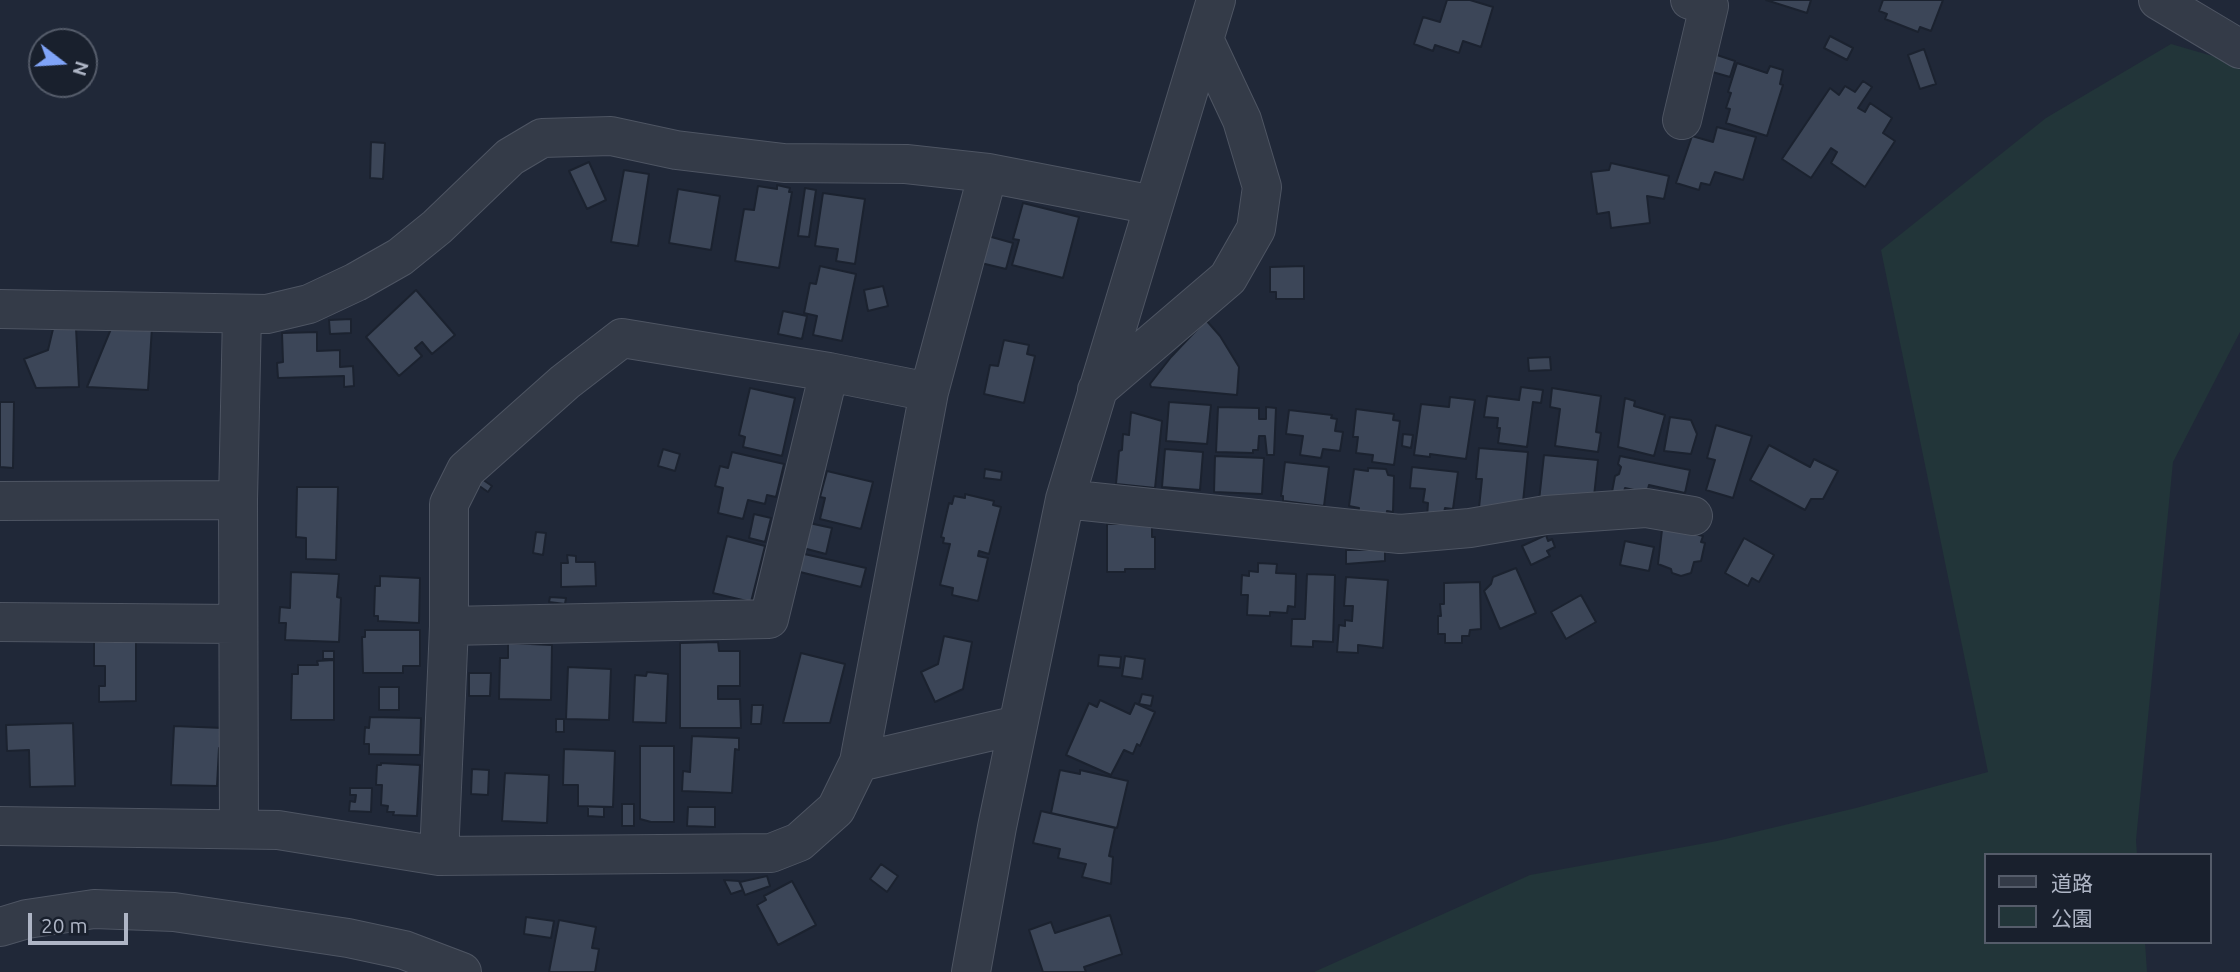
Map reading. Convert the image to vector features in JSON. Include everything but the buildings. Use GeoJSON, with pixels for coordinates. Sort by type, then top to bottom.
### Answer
{"type":"FeatureCollection","features":[{"type":"Feature","properties":{"kind":"street"},"geometry":{"type":"LineString","coordinates":[[971,972],[1065,499],[1216,0]]}},
{"type":"Feature","properties":{"kind":"street"},"geometry":{"type":"LineString","coordinates":[[1682,120],[1709,6],[1690,0]]}},
{"type":"Feature","properties":{"kind":"street"},"geometry":{"type":"LineString","coordinates":[[2158,0],[2240,49]]}},
{"type":"Feature","properties":{"kind":"street"},"geometry":{"type":"LineString","coordinates":[[1097,390],[1228,278],[1256,229],[1262,187],[1242,120],[1204,39]]}},
{"type":"Feature","properties":{"kind":"street"},"geometry":{"type":"LineString","coordinates":[[0,309],[267,314],[309,304],[400,257],[437,227],[510,157],[542,138],[611,136],[676,150],[785,163],[906,164],[988,173],[1153,205]]}},
{"type":"Feature","properties":{"kind":"street"},"geometry":{"type":"LineString","coordinates":[[0,826],[278,830],[439,856],[771,853],[799,842],[836,809],[859,762],[929,391],[988,173]]}},
{"type":"Feature","properties":{"kind":"street"},"geometry":{"type":"LineString","coordinates":[[239,829],[237,624],[242,314]]}},
{"type":"Feature","properties":{"kind":"street"},"geometry":{"type":"LineString","coordinates":[[439,856],[449,626],[449,504],[466,470],[565,382],[622,338],[929,391]]}},
{"type":"Feature","properties":{"kind":"street"},"geometry":{"type":"LineString","coordinates":[[449,626],[769,619],[829,372]]}},
{"type":"Feature","properties":{"kind":"street"},"geometry":{"type":"LineString","coordinates":[[1065,499],[1400,534],[1470,528],[1546,515],[1646,508],[1693,516]]}},
{"type":"Feature","properties":{"kind":"street"},"geometry":{"type":"LineString","coordinates":[[0,501],[238,500]]}},
{"type":"Feature","properties":{"kind":"street"},"geometry":{"type":"LineString","coordinates":[[0,622],[237,624]]}},
{"type":"Feature","properties":{"kind":"street"},"geometry":{"type":"LineString","coordinates":[[859,762],[1018,725]]}},
{"type":"Feature","properties":{"kind":"street"},"geometry":{"type":"LineString","coordinates":[[0,927],[27,919],[94,909],[174,912],[348,938],[404,950],[462,972]]}},
{"type":"Feature","properties":{"kind":"green space"},"geometry":{"type":"Polygon","coordinates":[[[2171,44],[2240,64],[2240,332],[2173,462],[2137,853],[1984,853],[1984,944],[2145,944],[2147,972],[1314,972],[1530,875],[1717,841],[1856,808],[1988,772],[1881,250],[2046,118],[2171,44]]]}}]}
